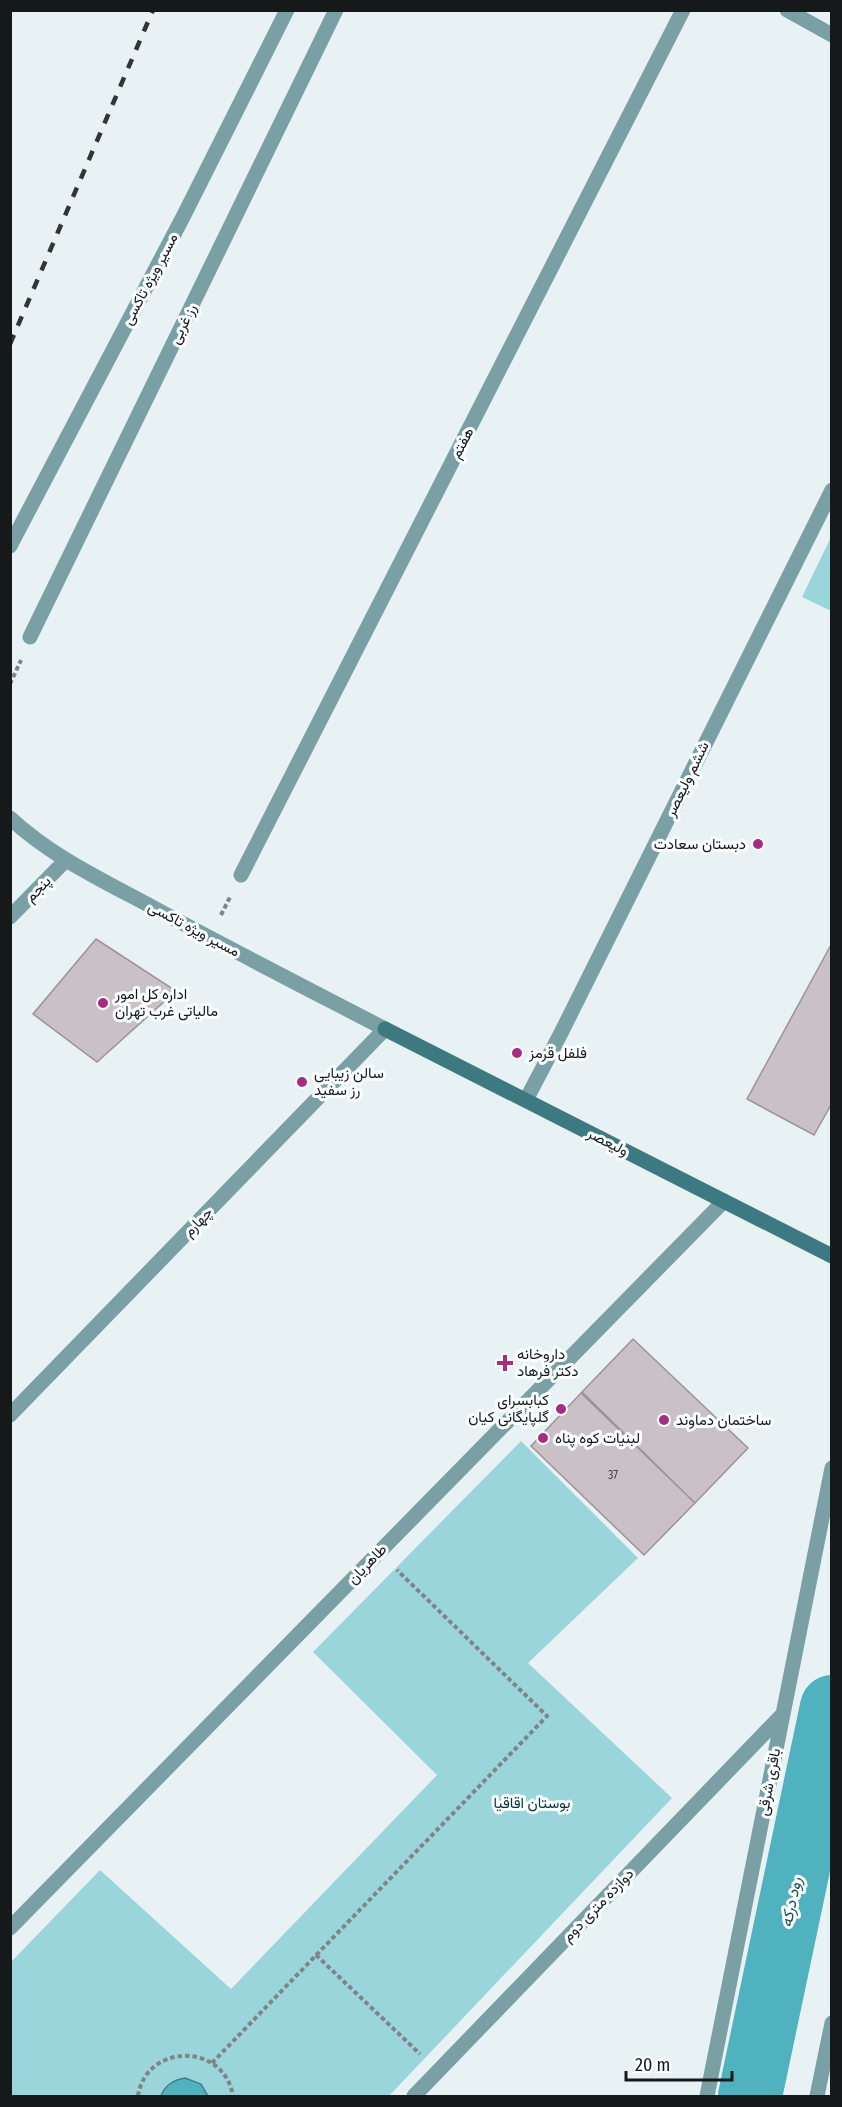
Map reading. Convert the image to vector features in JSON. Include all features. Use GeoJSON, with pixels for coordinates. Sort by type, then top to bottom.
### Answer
{"type":"FeatureCollection","features":[{"type":"Feature","properties":{"kind":"main road","name":"ولیعصر"},"geometry":{"type":"LineString","coordinates":[[385,1029],[831,1256]]}},
{"type":"Feature","properties":{"kind":"street","name":"مسیر ویژه تاکسی"},"geometry":{"type":"LineString","coordinates":[[10,546],[183,217],[287,10]]}},
{"type":"Feature","properties":{"kind":"street","name":"رز غربی"},"geometry":{"type":"LineString","coordinates":[[30,637],[336,10]]}},
{"type":"Feature","properties":{"kind":"street","name":"هفتم"},"geometry":{"type":"LineString","coordinates":[[242,875],[683,10]]}},
{"type":"Feature","properties":{"kind":"street"},"geometry":{"type":"LineString","coordinates":[[787,10],[831,35]]}},
{"type":"Feature","properties":{"kind":"street","name":"ششم ولیعصر"},"geometry":{"type":"LineString","coordinates":[[526,1100],[831,490]]}},
{"type":"Feature","properties":{"kind":"street","name":"مسیر ویژه تاکسی"},"geometry":{"type":"LineString","coordinates":[[10,818],[31,837],[66,860],[209,938],[385,1029]]}},
{"type":"Feature","properties":{"kind":"street","name":"پنجم"},"geometry":{"type":"LineString","coordinates":[[10,917],[66,860]]}},
{"type":"Feature","properties":{"kind":"street","name":"چهارم"},"geometry":{"type":"LineString","coordinates":[[10,1415],[385,1029]]}},
{"type":"Feature","properties":{"kind":"street","name":"طاهریان"},"geometry":{"type":"LineString","coordinates":[[10,1928],[724,1201]]}},
{"type":"Feature","properties":{"kind":"street","name":"باقری شرقی"},"geometry":{"type":"LineString","coordinates":[[707,2097],[831,1468]]}},
{"type":"Feature","properties":{"kind":"street","name":"دوازده متری دوم"},"geometry":{"type":"LineString","coordinates":[[414,2097],[783,1714]]}},
{"type":"Feature","properties":{"kind":"street"},"geometry":{"type":"LineString","coordinates":[[818,2097],[831,2023]]}},
{"type":"Feature","properties":{"kind":"path"},"geometry":{"type":"LineString","coordinates":[[209,938],[242,875]]}},
{"type":"Feature","properties":{"kind":"path"},"geometry":{"type":"LineString","coordinates":[[212,2063],[547,1716],[379,1552]]}},
{"type":"Feature","properties":{"kind":"path"},"geometry":{"type":"LineString","coordinates":[[316,1955],[438,2072]]}},
{"type":"Feature","properties":{"kind":"path"},"geometry":{"type":"LineString","coordinates":[[138,2097],[144,2079],[154,2067],[167,2059],[182,2055],[197,2057],[212,2063],[223,2073],[233,2097]]}},
{"type":"Feature","properties":{"kind":"green space"},"geometry":{"type":"Polygon","coordinates":[[[831,537],[831,611],[802,597],[831,537]]]}},
{"type":"Feature","properties":{"kind":"green space","name":"بوستان اقاقیا"},"geometry":{"type":"Polygon","coordinates":[[[521,1441],[638,1558],[528,1663],[672,1798],[389,2096],[11,2096],[10,1963],[100,1870],[231,1989],[437,1775],[313,1652],[521,1441]]]}},
{"type":"Feature","properties":{"kind":"shaded area"},"geometry":{"type":"Polygon","coordinates":[[[185,2078],[201,2084],[208,2096],[161,2096],[170,2084],[185,2078]]]}},
{"type":"Feature","properties":{"kind":"building","name":"اداره کل امور مالیاتی غرب تهران"},"geometry":{"type":"Polygon","coordinates":[[[96,939],[176,991],[97,1062],[33,1014],[96,939]]]}},
{"type":"Feature","properties":{"kind":"building"},"geometry":{"type":"Polygon","coordinates":[[[832,943],[832,1103],[814,1135],[747,1099],[832,943]]]}},
{"type":"Feature","properties":{"kind":"building","name":"ساختمان دماوند"},"geometry":{"type":"Polygon","coordinates":[[[633,1339],[748,1448],[695,1503],[582,1392],[633,1339]]]}},
{"type":"Feature","properties":{"kind":"building"},"geometry":{"type":"Polygon","coordinates":[[[581,1393],[695,1503],[644,1555],[531,1446],[581,1393]]]}},
{"type":"Feature","properties":{"kind":"waterway","name":"رود درکه"},"geometry":{"type":"LineString","coordinates":[[750,2096],[832,1707]]}},
{"type":"Feature","properties":{"kind":"railway"},"geometry":{"type":"LineString","coordinates":[[10,344],[153,10]]}},
{"type":"Feature","properties":{"kind":"place","name":"دبستان سعادت"},"geometry":{"type":"Point","coordinates":[758,844]}},
{"type":"Feature","properties":{"kind":"place","name":"اداره کل امور مالیاتی غرب تهران"},"geometry":{"type":"Point","coordinates":[103,1003]}},
{"type":"Feature","properties":{"kind":"place","name":"فلفل قرمز"},"geometry":{"type":"Point","coordinates":[517,1053]}},
{"type":"Feature","properties":{"kind":"place","name":"سالن زیبایی رز سفید"},"geometry":{"type":"Point","coordinates":[302,1082]}},
{"type":"Feature","properties":{"kind":"place","name":"داروخانه دکتر فرهاد"},"geometry":{"type":"Point","coordinates":[505,1363]}},
{"type":"Feature","properties":{"kind":"place","name":"کبابسرای گلپایگانی کیان"},"geometry":{"type":"Point","coordinates":[561,1409]}},
{"type":"Feature","properties":{"kind":"place","name":"ساختمان دماوند"},"geometry":{"type":"Point","coordinates":[664,1420]}},
{"type":"Feature","properties":{"kind":"place","name":"لبنیات کوه پناه"},"geometry":{"type":"Point","coordinates":[543,1438]}}]}
